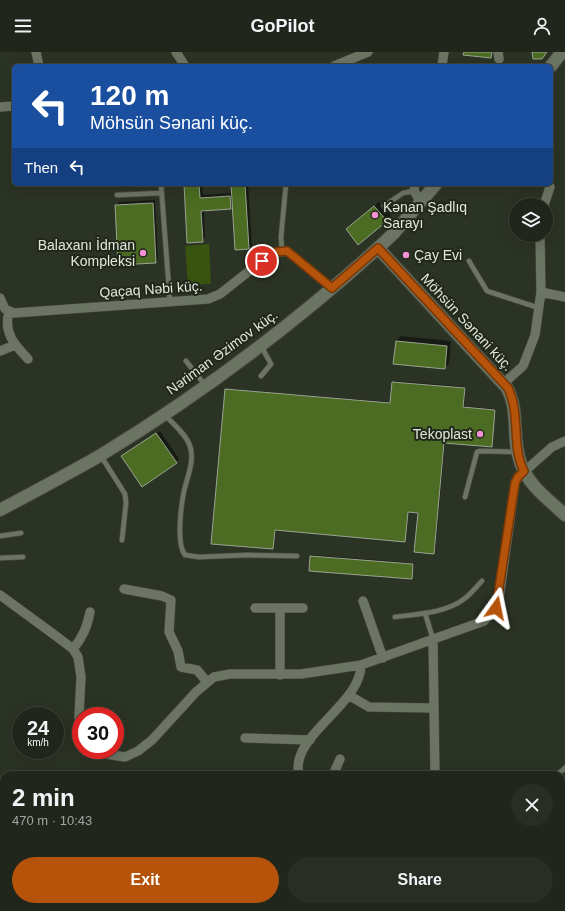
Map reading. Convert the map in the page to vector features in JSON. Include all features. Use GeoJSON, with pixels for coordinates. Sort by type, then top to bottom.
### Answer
{"type":"FeatureCollection","features":[{"type":"Feature","properties":{"kind":"main road"},"geometry":{"type":"LineString","coordinates":[[553,64],[562,52]]}},
{"type":"Feature","properties":{"kind":"main road","name":"Nəriman Əzimov küç."},"geometry":{"type":"LineString","coordinates":[[0,510],[100,455],[164,414],[260,345],[332,288],[378,248],[394,233],[416,192],[431,186]]}},
{"type":"Feature","properties":{"kind":"main road","name":"Möhsün Sənani küç."},"geometry":{"type":"LineString","coordinates":[[378,248],[504,383],[510,394],[516,414],[518,452],[524,471]]}},
{"type":"Feature","properties":{"kind":"main road"},"geometry":{"type":"LineString","coordinates":[[524,471],[541,492],[565,515]]}},
{"type":"Feature","properties":{"kind":"street"},"geometry":{"type":"LineString","coordinates":[[36,52],[39,64]]}},
{"type":"Feature","properties":{"kind":"street"},"geometry":{"type":"LineString","coordinates":[[176,52],[184,64]]}},
{"type":"Feature","properties":{"kind":"street"},"geometry":{"type":"LineString","coordinates":[[339,64],[368,52]]}},
{"type":"Feature","properties":{"kind":"street"},"geometry":{"type":"LineString","coordinates":[[442,64],[444,52]]}},
{"type":"Feature","properties":{"kind":"street"},"geometry":{"type":"LineString","coordinates":[[0,107],[12,106]]}},
{"type":"Feature","properties":{"kind":"street"},"geometry":{"type":"LineString","coordinates":[[546,198],[550,187]]}},
{"type":"Feature","properties":{"kind":"street"},"geometry":{"type":"LineString","coordinates":[[504,383],[523,366],[528,357],[535,335],[541,292],[540,242]]}},
{"type":"Feature","properties":{"kind":"street"},"geometry":{"type":"LineString","coordinates":[[282,251],[292,255],[332,288]]}},
{"type":"Feature","properties":{"kind":"street","name":"Qaçaq Nəbi küç."},"geometry":{"type":"LineString","coordinates":[[9,312],[208,300],[215,297],[272,253],[282,251]]}},
{"type":"Feature","properties":{"kind":"street"},"geometry":{"type":"LineString","coordinates":[[541,292],[565,297]]}},
{"type":"Feature","properties":{"kind":"street"},"geometry":{"type":"LineString","coordinates":[[0,298],[2,304],[9,312],[7,319],[8,332],[15,345],[28,359]]}},
{"type":"Feature","properties":{"kind":"street"},"geometry":{"type":"LineString","coordinates":[[0,351],[15,345]]}},
{"type":"Feature","properties":{"kind":"street"},"geometry":{"type":"LineString","coordinates":[[124,757],[138,751],[152,740],[206,682],[214,677],[230,674],[301,674],[361,665],[484,621],[496,608],[515,483],[524,471],[552,448],[565,441]]}},
{"type":"Feature","properties":{"kind":"street"},"geometry":{"type":"LineString","coordinates":[[124,588],[162,596],[171,600],[169,632],[178,652],[179,663],[181,666],[197,670],[206,682]]}},
{"type":"Feature","properties":{"kind":"street"},"geometry":{"type":"LineString","coordinates":[[0,595],[73,649],[78,657],[81,668],[79,707]]}},
{"type":"Feature","properties":{"kind":"street"},"geometry":{"type":"LineString","coordinates":[[364,601],[383,658]]}},
{"type":"Feature","properties":{"kind":"street"},"geometry":{"type":"LineString","coordinates":[[255,608],[302,608]]}},
{"type":"Feature","properties":{"kind":"street"},"geometry":{"type":"LineString","coordinates":[[280,608],[280,675]]}},
{"type":"Feature","properties":{"kind":"street"},"geometry":{"type":"LineString","coordinates":[[73,649],[82,638],[87,627],[90,612]]}},
{"type":"Feature","properties":{"kind":"street"},"geometry":{"type":"LineString","coordinates":[[433,639],[435,771]]}},
{"type":"Feature","properties":{"kind":"street"},"geometry":{"type":"LineString","coordinates":[[299,771],[298,766],[310,740],[324,722],[350,696],[361,674],[361,665]]}},
{"type":"Feature","properties":{"kind":"street"},"geometry":{"type":"LineString","coordinates":[[350,696],[369,707],[433,708]]}},
{"type":"Feature","properties":{"kind":"street"},"geometry":{"type":"LineString","coordinates":[[245,738],[310,740]]}},
{"type":"Feature","properties":{"kind":"street"},"geometry":{"type":"LineString","coordinates":[[335,771],[340,759]]}},
{"type":"Feature","properties":{"kind":"lane"},"geometry":{"type":"LineString","coordinates":[[161,186],[170,302]]}},
{"type":"Feature","properties":{"kind":"lane"},"geometry":{"type":"LineString","coordinates":[[282,251],[281,237],[286,186]]}},
{"type":"Feature","properties":{"kind":"lane"},"geometry":{"type":"LineString","coordinates":[[384,206],[403,193],[416,192]]}},
{"type":"Feature","properties":{"kind":"lane"},"geometry":{"type":"LineString","coordinates":[[117,195],[162,193]]}},
{"type":"Feature","properties":{"kind":"lane"},"geometry":{"type":"LineString","coordinates":[[469,261],[487,292],[539,308]]}},
{"type":"Feature","properties":{"kind":"lane"},"geometry":{"type":"LineString","coordinates":[[260,345],[271,364],[261,376]]}},
{"type":"Feature","properties":{"kind":"lane"},"geometry":{"type":"LineString","coordinates":[[186,361],[205,385]]}},
{"type":"Feature","properties":{"kind":"lane"},"geometry":{"type":"LineString","coordinates":[[164,414],[190,444],[192,452],[184,494],[180,541],[181,550],[185,555],[199,557],[247,555],[297,556]]}},
{"type":"Feature","properties":{"kind":"lane"},"geometry":{"type":"LineString","coordinates":[[465,497],[477,452],[518,452]]}},
{"type":"Feature","properties":{"kind":"lane"},"geometry":{"type":"LineString","coordinates":[[100,455],[125,494],[126,503],[122,540]]}},
{"type":"Feature","properties":{"kind":"lane"},"geometry":{"type":"LineString","coordinates":[[0,536],[21,533]]}},
{"type":"Feature","properties":{"kind":"lane"},"geometry":{"type":"LineString","coordinates":[[0,558],[23,557]]}},
{"type":"Feature","properties":{"kind":"lane"},"geometry":{"type":"LineString","coordinates":[[395,617],[425,613],[449,606],[464,599],[482,582]]}},
{"type":"Feature","properties":{"kind":"lane"},"geometry":{"type":"LineString","coordinates":[[425,613],[433,639]]}},
{"type":"Feature","properties":{"kind":"green space"},"geometry":{"type":"Polygon","coordinates":[[[209,244],[211,284],[188,285],[185,246],[209,244]]]}},
{"type":"Feature","properties":{"kind":"building"},"geometry":{"type":"Polygon","coordinates":[[[464,52],[492,52],[491,58],[463,55],[464,52]]]}},
{"type":"Feature","properties":{"kind":"building"},"geometry":{"type":"Polygon","coordinates":[[[532,52],[547,52],[542,59],[533,59],[532,52]]]}},
{"type":"Feature","properties":{"kind":"building"},"geometry":{"type":"Polygon","coordinates":[[[184,186],[199,186],[200,198],[230,196],[231,209],[201,211],[203,242],[187,243],[184,186]]]}},
{"type":"Feature","properties":{"kind":"building"},"geometry":{"type":"Polygon","coordinates":[[[231,186],[245,186],[249,249],[235,250],[231,186]]]}},
{"type":"Feature","properties":{"kind":"building"},"geometry":{"type":"Polygon","coordinates":[[[153,203],[156,263],[118,265],[115,205],[153,203]]]}},
{"type":"Feature","properties":{"kind":"building"},"geometry":{"type":"Polygon","coordinates":[[[374,206],[387,221],[358,245],[346,229],[374,206]]]}},
{"type":"Feature","properties":{"kind":"building"},"geometry":{"type":"Polygon","coordinates":[[[396,341],[447,346],[445,369],[393,364],[396,341]]]}},
{"type":"Feature","properties":{"kind":"building"},"geometry":{"type":"Polygon","coordinates":[[[392,382],[465,388],[463,407],[495,410],[492,447],[444,443],[434,554],[414,552],[418,513],[408,512],[405,542],[275,530],[273,549],[211,544],[225,389],[390,403],[392,382]]]}},
{"type":"Feature","properties":{"kind":"building"},"geometry":{"type":"Polygon","coordinates":[[[156,433],[177,463],[142,487],[121,456],[156,433]]]}},
{"type":"Feature","properties":{"kind":"building"},"geometry":{"type":"Polygon","coordinates":[[[310,556],[413,564],[412,579],[309,571],[310,556]]]}},
{"type":"Feature","properties":{"kind":"place","name":"Kənan Şadlıq Sarayı"},"geometry":{"type":"Point","coordinates":[375,215]}},
{"type":"Feature","properties":{"kind":"place","name":"Balaxanı İdman Kompleksi"},"geometry":{"type":"Point","coordinates":[143,253]}},
{"type":"Feature","properties":{"kind":"place","name":"Çay Evi"},"geometry":{"type":"Point","coordinates":[406,255]}},
{"type":"Feature","properties":{"kind":"place","name":"Tekoplast"},"geometry":{"type":"Point","coordinates":[480,434]}},
{"type":"Feature","properties":{"kind":"route"},"geometry":{"type":"LineString","coordinates":[[262,261],[272,253],[287,251],[332,288],[378,248],[508,388],[516,414],[518,452],[524,471],[515,483],[499,599],[496,608]]}}]}
